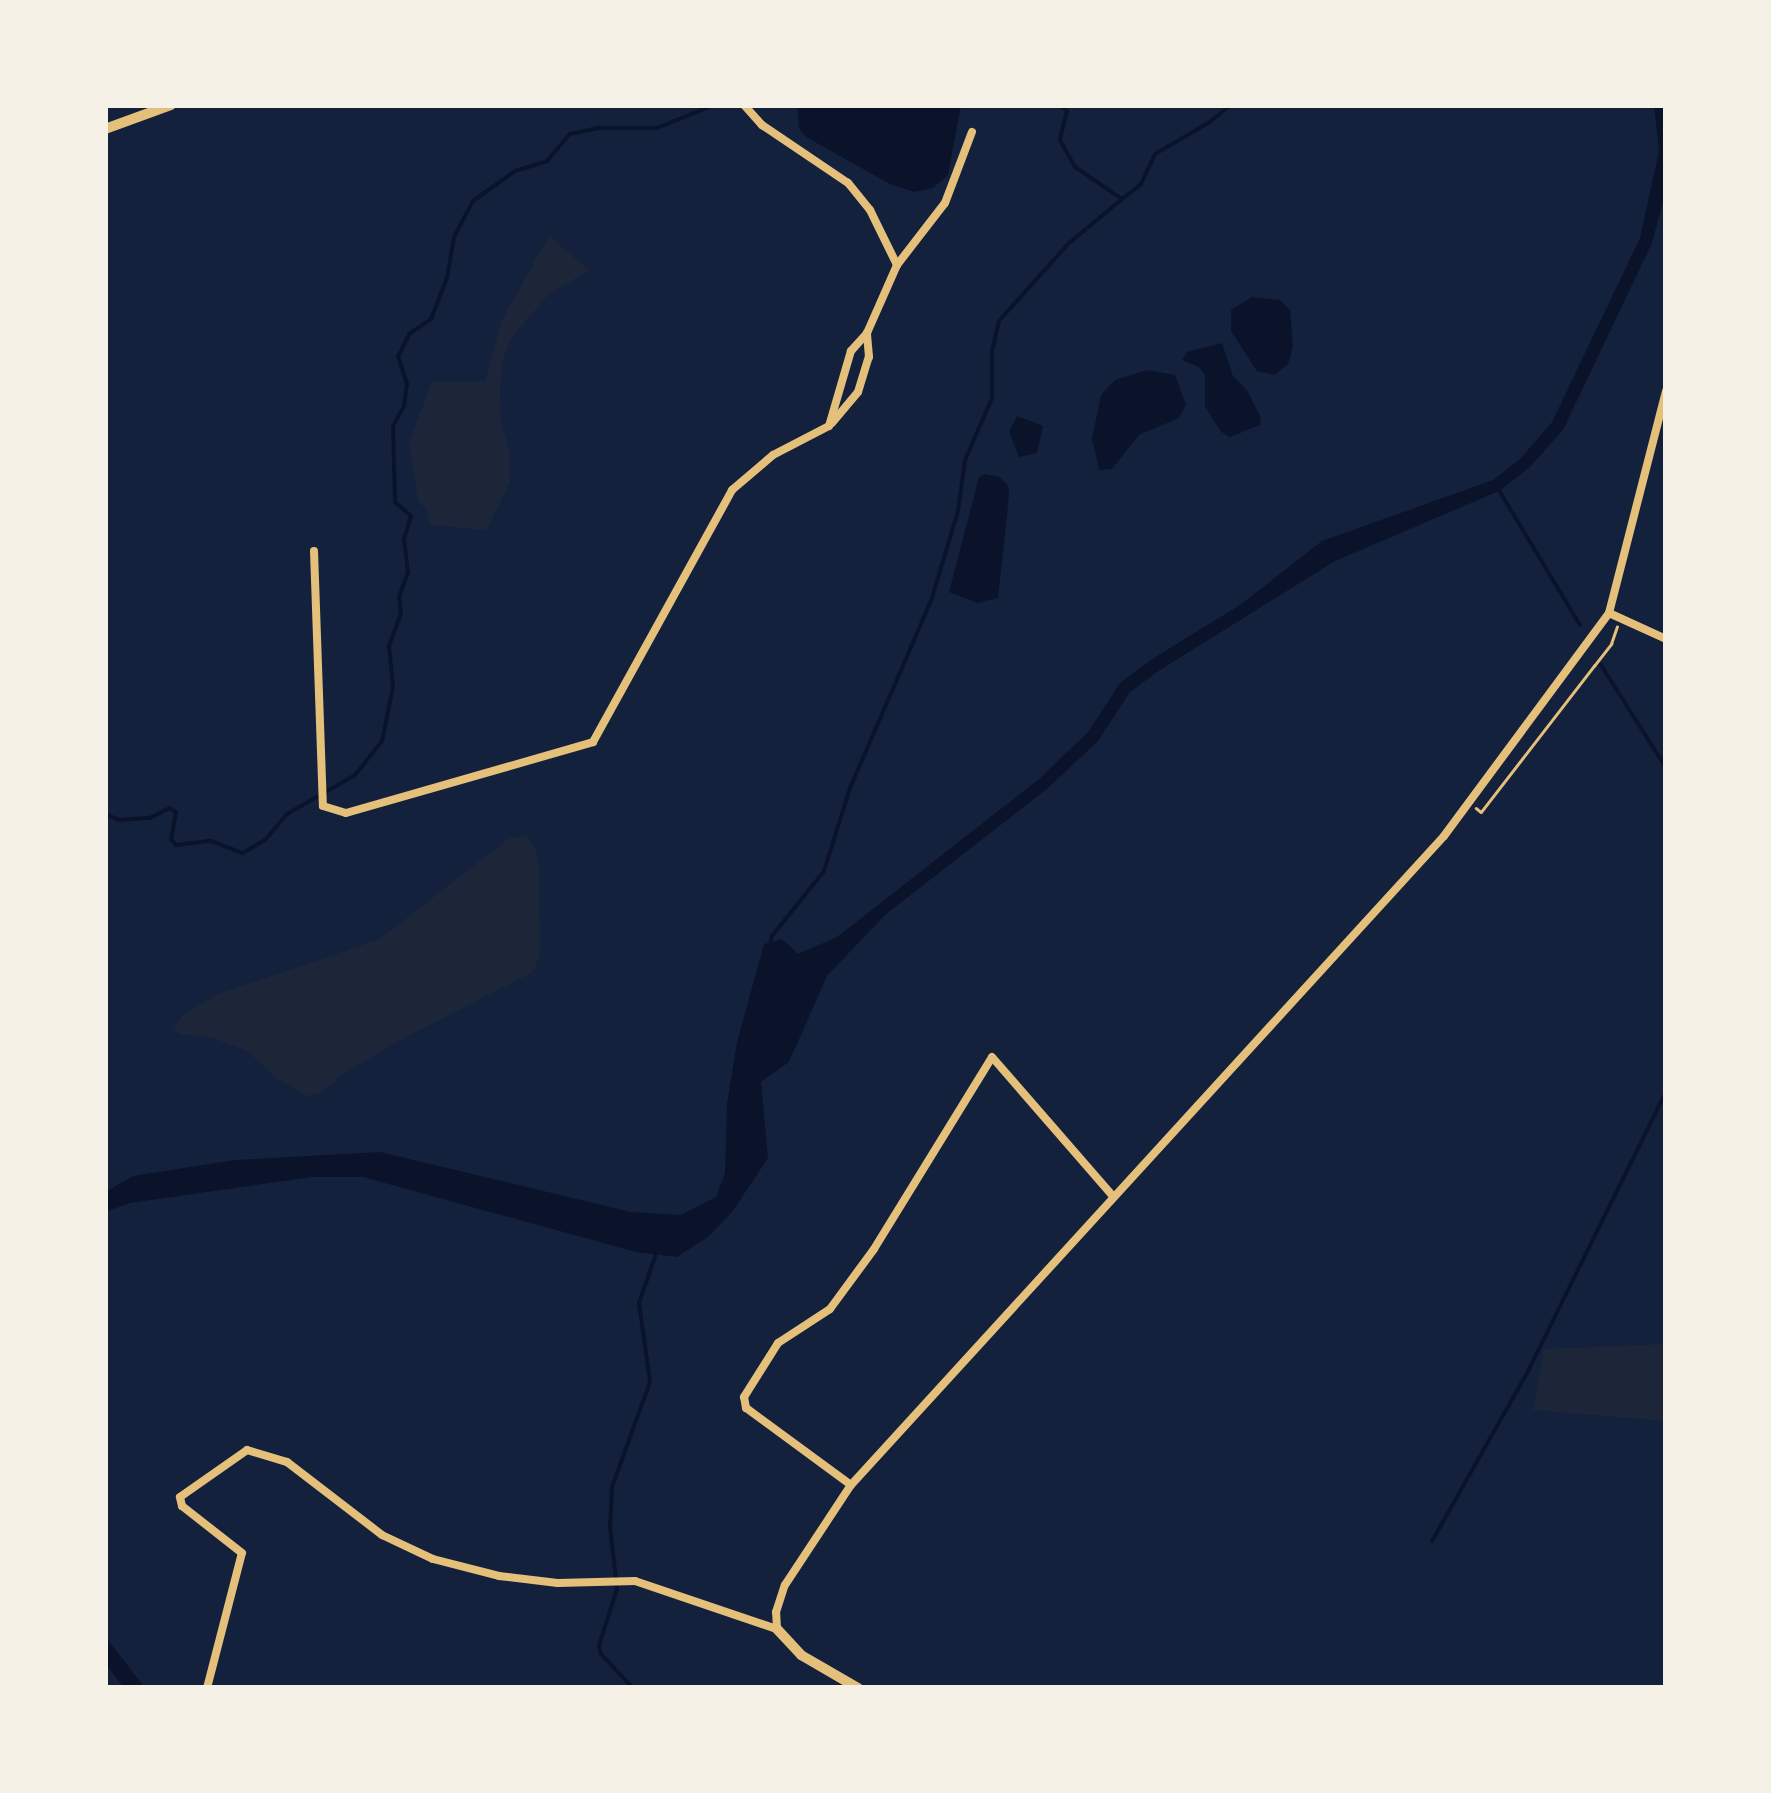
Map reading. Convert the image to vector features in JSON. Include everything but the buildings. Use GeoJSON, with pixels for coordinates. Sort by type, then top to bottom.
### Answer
{"type":"FeatureCollection","features":[{"type":"Feature","properties":{"kind":"street"},"geometry":{"type":"LineString","coordinates":[[105,129],[171,105]]}},
{"type":"Feature","properties":{"kind":"street"},"geometry":{"type":"LineString","coordinates":[[744,105],[762,125],[848,183],[870,210],[897,265]]}},
{"type":"Feature","properties":{"kind":"street"},"geometry":{"type":"LineString","coordinates":[[830,426],[851,351],[867,333],[897,265],[945,203],[972,132]]}},
{"type":"Feature","properties":{"kind":"street"},"geometry":{"type":"LineString","coordinates":[[314,551],[323,806],[346,814],[593,742],[732,490],[773,455],[830,426],[858,392],[869,357],[867,333]]}},
{"type":"Feature","properties":{"kind":"street"},"geometry":{"type":"LineString","coordinates":[[777,1629],[776,1612],[785,1586],[850,1485],[1453,826],[1609,614],[1666,391]]}},
{"type":"Feature","properties":{"kind":"street"},"geometry":{"type":"LineString","coordinates":[[1609,614],[1666,639]]}},
{"type":"Feature","properties":{"kind":"street"},"geometry":{"type":"LineString","coordinates":[[850,1485],[746,1408],[744,1396],[778,1343],[830,1309],[874,1249],[992,1057],[1113,1196]]}},
{"type":"Feature","properties":{"kind":"street"},"geometry":{"type":"LineString","coordinates":[[207,1688],[242,1553],[182,1506],[180,1497],[247,1450],[287,1462],[382,1535],[433,1558],[499,1576],[558,1583],[624,1581],[777,1629],[812,1662],[858,1688]]}},
{"type":"Feature","properties":{"kind":"shaded area"},"geometry":{"type":"Polygon","coordinates":[[[797,105],[961,105],[948,175],[933,188],[914,192],[890,184],[806,137],[799,128],[797,105]]]}},
{"type":"Feature","properties":{"kind":"shaded area"},"geometry":{"type":"Polygon","coordinates":[[[1654,105],[1666,105],[1666,190],[1652,243],[1563,430],[1529,468],[1499,491],[1335,561],[1160,670],[1130,692],[1098,741],[1047,789],[885,915],[827,976],[789,1062],[761,1082],[768,1158],[732,1212],[708,1237],[677,1257],[636,1252],[363,1177],[312,1177],[130,1203],[105,1212],[105,1192],[133,1176],[235,1160],[380,1152],[631,1212],[681,1215],[716,1197],[725,1173],[727,1104],[737,1042],[764,944],[782,939],[798,954],[837,937],[1039,779],[1088,732],[1120,683],[1152,659],[1240,605],[1322,541],[1493,480],[1520,459],[1552,422],[1640,238],[1659,151],[1654,105]]]}},
{"type":"Feature","properties":{"kind":"shaded area"},"geometry":{"type":"Polygon","coordinates":[[[549,236],[589,270],[548,295],[511,338],[502,362],[501,424],[510,452],[510,482],[486,530],[431,525],[426,509],[418,501],[409,442],[432,382],[485,381],[502,320],[549,236]]]}},
{"type":"Feature","properties":{"kind":"shaded area"},"geometry":{"type":"Polygon","coordinates":[[[1252,297],[1280,300],[1290,310],[1293,347],[1288,364],[1274,375],[1257,371],[1231,331],[1231,310],[1252,297]]]}},
{"type":"Feature","properties":{"kind":"shaded area"},"geometry":{"type":"Polygon","coordinates":[[[1222,343],[1233,376],[1247,390],[1261,418],[1260,425],[1230,437],[1221,432],[1205,407],[1205,375],[1199,367],[1182,360],[1187,352],[1222,343]]]}},
{"type":"Feature","properties":{"kind":"shaded area"},"geometry":{"type":"Polygon","coordinates":[[[1147,370],[1175,375],[1186,405],[1179,418],[1139,435],[1112,469],[1099,470],[1092,439],[1101,395],[1115,380],[1147,370]]]}},
{"type":"Feature","properties":{"kind":"shaded area"},"geometry":{"type":"Polygon","coordinates":[[[1017,416],[1043,426],[1037,453],[1019,457],[1009,432],[1017,416]]]}},
{"type":"Feature","properties":{"kind":"shaded area"},"geometry":{"type":"Polygon","coordinates":[[[979,477],[1000,477],[1008,485],[1009,496],[998,598],[978,603],[949,592],[979,477]]]}},
{"type":"Feature","properties":{"kind":"shaded area"},"geometry":{"type":"Polygon","coordinates":[[[526,835],[535,847],[539,865],[540,955],[533,972],[406,1037],[344,1073],[321,1093],[306,1096],[276,1078],[246,1050],[209,1037],[179,1034],[174,1026],[182,1016],[216,995],[380,939],[508,839],[526,835]]]}},
{"type":"Feature","properties":{"kind":"shaded area"},"geometry":{"type":"Polygon","coordinates":[[[1666,1344],[1666,1421],[1533,1410],[1544,1349],[1666,1344]]]}},
{"type":"Feature","properties":{"kind":"shaded area"},"geometry":{"type":"Polygon","coordinates":[[[105,1636],[145,1688],[124,1688],[105,1663],[105,1636]]]}},
{"type":"Feature","properties":{"kind":"waterway"},"geometry":{"type":"LineString","coordinates":[[105,814],[119,820],[150,818],[170,808],[176,812],[171,839],[176,845],[211,841],[243,853],[265,840],[287,814],[355,775],[382,741],[393,687],[389,646],[401,613],[399,597],[408,572],[404,539],[411,516],[395,502],[393,426],[404,406],[407,384],[398,357],[409,334],[431,319],[447,278],[454,237],[473,201],[515,171],[547,161],[570,134],[599,128],[657,128],[714,105]]}},
{"type":"Feature","properties":{"kind":"waterway"},"geometry":{"type":"LineString","coordinates":[[961,105],[976,105]]}},
{"type":"Feature","properties":{"kind":"waterway"},"geometry":{"type":"LineString","coordinates":[[1060,105],[1067,111],[1060,140],[1075,167],[1122,199],[1141,184],[1155,154],[1210,122],[1230,105]]}},
{"type":"Feature","properties":{"kind":"waterway"},"geometry":{"type":"LineString","coordinates":[[770,947],[772,936],[824,871],[850,788],[931,601],[958,511],[965,460],[992,398],[992,351],[999,321],[1068,244],[1122,199]]}},
{"type":"Feature","properties":{"kind":"waterway"},"geometry":{"type":"LineString","coordinates":[[1497,487],[1580,625]]}},
{"type":"Feature","properties":{"kind":"waterway"},"geometry":{"type":"LineString","coordinates":[[1601,665],[1666,768]]}},
{"type":"Feature","properties":{"kind":"waterway"},"geometry":{"type":"LineString","coordinates":[[1432,1541],[1527,1373],[1666,1092]]}},
{"type":"Feature","properties":{"kind":"waterway"},"geometry":{"type":"LineString","coordinates":[[633,1688],[601,1654],[599,1645],[617,1589],[610,1527],[612,1487],[650,1382],[639,1303],[656,1254]]}}]}
